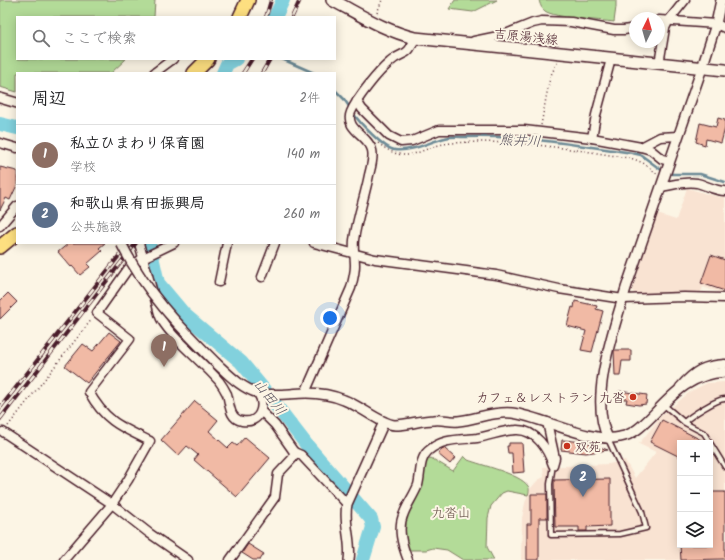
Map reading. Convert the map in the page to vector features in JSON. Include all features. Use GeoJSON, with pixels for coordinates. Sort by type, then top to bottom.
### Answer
{"type":"FeatureCollection","features":[{"type":"Feature","properties":{"kind":"highway"},"geometry":{"type":"LineString","coordinates":[[240,16],[248,0]]}},
{"type":"Feature","properties":{"kind":"highway"},"geometry":{"type":"LineString","coordinates":[[195,72],[207,60]]}},
{"type":"Feature","properties":{"kind":"highway"},"geometry":{"type":"LineString","coordinates":[[0,247],[16,234]]}},
{"type":"Feature","properties":{"kind":"main road","name":"吉原湯浅線"},"geometry":{"type":"LineString","coordinates":[[332,0],[374,23],[400,35],[415,38],[725,70]]}},
{"type":"Feature","properties":{"kind":"street"},"geometry":{"type":"LineString","coordinates":[[659,64],[665,28],[684,0]]}},
{"type":"Feature","properties":{"kind":"street"},"geometry":{"type":"LineString","coordinates":[[608,438],[603,429],[601,420],[602,375],[623,299],[702,68],[716,24],[721,0]]}},
{"type":"Feature","properties":{"kind":"street"},"geometry":{"type":"LineString","coordinates":[[665,20],[716,24],[725,28]]}},
{"type":"Feature","properties":{"kind":"street"},"geometry":{"type":"LineString","coordinates":[[464,43],[497,36],[542,21],[566,21],[614,30],[629,29]]}},
{"type":"Feature","properties":{"kind":"street"},"geometry":{"type":"LineString","coordinates":[[305,393],[351,288],[355,273],[353,248],[355,231],[367,187],[372,150],[368,143],[351,124],[350,114],[366,89],[390,62],[409,51],[415,38]]}},
{"type":"Feature","properties":{"kind":"street"},"geometry":{"type":"LineString","coordinates":[[592,138],[596,115],[611,59]]}},
{"type":"Feature","properties":{"kind":"street"},"geometry":{"type":"LineString","coordinates":[[155,72],[172,60]]}},
{"type":"Feature","properties":{"kind":"street"},"geometry":{"type":"LineString","coordinates":[[0,98],[16,103]]}},
{"type":"Feature","properties":{"kind":"street"},"geometry":{"type":"LineString","coordinates":[[357,101],[362,109],[389,136],[401,142],[412,141],[435,131],[444,130],[498,129],[540,132],[592,138],[641,147],[651,150],[669,163]]}},
{"type":"Feature","properties":{"kind":"street"},"geometry":{"type":"LineString","coordinates":[[641,147],[660,137],[678,136]]}},
{"type":"Feature","properties":{"kind":"street"},"geometry":{"type":"LineString","coordinates":[[0,143],[16,148]]}},
{"type":"Feature","properties":{"kind":"street"},"geometry":{"type":"LineString","coordinates":[[663,182],[692,182],[716,190],[725,190]]}},
{"type":"Feature","properties":{"kind":"street"},"geometry":{"type":"LineString","coordinates":[[0,226],[16,207]]}},
{"type":"Feature","properties":{"kind":"street"},"geometry":{"type":"LineString","coordinates":[[122,244],[150,292],[176,323],[216,363],[237,381],[258,393],[285,395],[305,393],[327,395],[355,404],[384,422],[394,425],[434,420],[456,422],[506,413],[521,415],[588,435],[608,438],[621,437],[633,432],[645,424],[695,372],[706,366],[725,364]]}},
{"type":"Feature","properties":{"kind":"street"},"geometry":{"type":"LineString","coordinates":[[139,244],[161,318],[174,335],[219,382],[228,396],[232,414],[239,420],[249,421],[256,418],[262,412],[263,406],[262,400],[258,393]]}},
{"type":"Feature","properties":{"kind":"street"},"geometry":{"type":"LineString","coordinates":[[64,560],[112,504],[128,480],[150,441],[130,432],[112,421],[99,408],[89,392],[130,339],[97,313],[128,269],[143,258],[172,244]]}},
{"type":"Feature","properties":{"kind":"street"},"geometry":{"type":"LineString","coordinates":[[219,282],[227,244]]}},
{"type":"Feature","properties":{"kind":"street"},"geometry":{"type":"LineString","coordinates":[[262,277],[274,244]]}},
{"type":"Feature","properties":{"kind":"street"},"geometry":{"type":"LineString","coordinates":[[318,244],[375,259],[496,275],[559,289],[623,299],[684,297],[725,298]]}},
{"type":"Feature","properties":{"kind":"street"},"geometry":{"type":"LineString","coordinates":[[679,389],[696,378],[725,372]]}},
{"type":"Feature","properties":{"kind":"street"},"geometry":{"type":"LineString","coordinates":[[262,412],[275,425],[294,452],[301,455],[347,504]]}},
{"type":"Feature","properties":{"kind":"street"},"geometry":{"type":"LineString","coordinates":[[349,560],[350,543],[345,513],[347,504],[384,422]]}},
{"type":"Feature","properties":{"kind":"street"},"geometry":{"type":"LineString","coordinates":[[547,422],[555,458],[553,465]]}},
{"type":"Feature","properties":{"kind":"street"},"geometry":{"type":"LineString","coordinates":[[408,560],[403,549],[402,542],[401,525],[403,514],[416,490],[424,456],[428,451],[439,444],[453,439],[484,437],[517,429],[531,434],[544,446],[549,453],[553,465]]}},
{"type":"Feature","properties":{"kind":"street"},"geometry":{"type":"LineString","coordinates":[[3,432],[112,504],[149,533],[188,560]]}},
{"type":"Feature","properties":{"kind":"street"},"geometry":{"type":"LineString","coordinates":[[230,560],[274,498],[278,474],[293,458],[294,452]]}},
{"type":"Feature","properties":{"kind":"lane"},"geometry":{"type":"LineString","coordinates":[[684,422],[695,413],[722,399],[725,399]]}},
{"type":"Feature","properties":{"kind":"lane"},"geometry":{"type":"LineString","coordinates":[[663,404],[684,422],[704,433],[725,467]]}},
{"type":"Feature","properties":{"kind":"lane"},"geometry":{"type":"LineString","coordinates":[[553,465],[550,484],[551,535],[620,534],[646,528],[642,512],[608,438]]}},
{"type":"Feature","properties":{"kind":"path"},"geometry":{"type":"LineString","coordinates":[[374,23],[382,0]]}},
{"type":"Feature","properties":{"kind":"path"},"geometry":{"type":"LineString","coordinates":[[540,132],[550,77],[557,63],[559,54]]}},
{"type":"Feature","properties":{"kind":"path"},"geometry":{"type":"LineString","coordinates":[[377,143],[390,152],[406,155],[414,154],[444,143],[486,142],[534,144],[634,159],[645,164],[663,182]]}},
{"type":"Feature","properties":{"kind":"path"},"geometry":{"type":"LineString","coordinates":[[3,432],[97,313]]}},
{"type":"Feature","properties":{"kind":"shaded area"},"geometry":{"type":"Polygon","coordinates":[[[687,188],[720,197],[725,196],[725,294],[703,287],[700,294],[634,293],[632,290],[657,214],[676,220],[687,188]]]}},
{"type":"Feature","properties":{"kind":"shaded area"},"geometry":{"type":"Polygon","coordinates":[[[725,382],[725,560],[521,560],[522,518],[525,503],[530,489],[538,480],[544,477],[543,467],[609,464],[625,460],[635,478],[656,452],[639,444],[661,416],[691,391],[707,383],[725,382]]]}},
{"type":"Feature","properties":{"kind":"green space"},"geometry":{"type":"Polygon","coordinates":[[[0,0],[155,0],[154,16],[16,16],[16,60],[125,60],[112,72],[16,72],[16,92],[0,87],[0,0]]]}},
{"type":"Feature","properties":{"kind":"green space"},"geometry":{"type":"Polygon","coordinates":[[[455,0],[497,0],[473,12],[449,9],[455,0]]]}},
{"type":"Feature","properties":{"kind":"green space"},"geometry":{"type":"Polygon","coordinates":[[[539,0],[616,0],[614,22],[567,17],[550,13],[543,9],[539,0]]]}},
{"type":"Feature","properties":{"kind":"green space","name":"九沓山"},"geometry":{"type":"Polygon","coordinates":[[[464,456],[468,460],[509,474],[524,482],[529,488],[528,495],[507,491],[502,493],[491,506],[488,518],[487,547],[494,560],[463,560],[447,550],[433,548],[426,550],[407,550],[404,523],[423,480],[425,461],[431,458],[453,471],[464,456]]]}},
{"type":"Feature","properties":{"kind":"building"},"geometry":{"type":"Polygon","coordinates":[[[718,118],[725,120],[725,128],[721,143],[706,139],[705,145],[696,142],[700,123],[716,127],[718,118]]]}},
{"type":"Feature","properties":{"kind":"building"},"geometry":{"type":"Polygon","coordinates":[[[0,167],[16,171],[16,187],[10,200],[6,198],[0,210],[0,167]]]}},
{"type":"Feature","properties":{"kind":"building"},"geometry":{"type":"Polygon","coordinates":[[[68,244],[104,244],[99,248],[102,251],[87,264],[90,267],[80,275],[58,252],[68,244]]]}},
{"type":"Feature","properties":{"kind":"building"},"geometry":{"type":"Polygon","coordinates":[[[711,255],[725,260],[725,291],[701,283],[711,255]]]}},
{"type":"Feature","properties":{"kind":"building"},"geometry":{"type":"Polygon","coordinates":[[[8,293],[17,302],[0,319],[0,301],[8,293]]]}},
{"type":"Feature","properties":{"kind":"building"},"geometry":{"type":"Polygon","coordinates":[[[575,301],[597,306],[596,309],[603,311],[592,352],[581,350],[586,331],[567,326],[575,301]]]}},
{"type":"Feature","properties":{"kind":"building"},"geometry":{"type":"Polygon","coordinates":[[[109,332],[121,341],[87,383],[65,366],[83,344],[93,351],[109,332]]]}},
{"type":"Feature","properties":{"kind":"building"},"geometry":{"type":"Polygon","coordinates":[[[614,350],[631,350],[631,361],[622,361],[620,376],[615,376],[614,350]]]}},
{"type":"Feature","properties":{"kind":"building","name":"カフェ＆レストラン 九沓"},"geometry":{"type":"Polygon","coordinates":[[[619,391],[647,395],[646,404],[639,405],[626,403],[627,399],[618,399],[619,391]]]}},
{"type":"Feature","properties":{"kind":"building"},"geometry":{"type":"Polygon","coordinates":[[[195,401],[218,420],[209,431],[228,448],[233,443],[237,446],[245,437],[270,458],[237,497],[194,460],[198,455],[187,446],[178,456],[161,440],[195,401]]]}},
{"type":"Feature","properties":{"kind":"building"},"geometry":{"type":"Polygon","coordinates":[[[662,420],[701,440],[677,440],[677,456],[650,442],[662,420]]]}},
{"type":"Feature","properties":{"kind":"building"},"geometry":{"type":"Polygon","coordinates":[[[562,440],[585,442],[608,450],[586,453],[561,450],[562,440]]]}},
{"type":"Feature","properties":{"kind":"building"},"geometry":{"type":"Polygon","coordinates":[[[509,443],[522,443],[524,472],[513,473],[512,453],[508,453],[507,446],[509,446],[509,443]]]}},
{"type":"Feature","properties":{"kind":"building"},"geometry":{"type":"Polygon","coordinates":[[[443,448],[455,458],[450,464],[438,454],[443,448]]]}},
{"type":"Feature","properties":{"kind":"building"},"geometry":{"type":"Polygon","coordinates":[[[610,479],[610,526],[587,527],[587,531],[579,531],[579,527],[555,527],[554,480],[610,479]]]}},
{"type":"Feature","properties":{"kind":"building"},"geometry":{"type":"Polygon","coordinates":[[[713,492],[725,492],[725,559],[681,560],[680,548],[713,548],[713,492]]]}},
{"type":"Feature","properties":{"kind":"building"},"geometry":{"type":"Polygon","coordinates":[[[531,494],[547,494],[547,518],[539,518],[539,560],[527,560],[527,524],[531,524],[531,494]]]}},
{"type":"Feature","properties":{"kind":"building"},"geometry":{"type":"Polygon","coordinates":[[[248,544],[264,554],[260,560],[253,560],[242,553],[248,544]]]}},
{"type":"Feature","properties":{"kind":"waterway"},"geometry":{"type":"LineString","coordinates":[[275,16],[283,0]]}},
{"type":"Feature","properties":{"kind":"waterway","name":"熊井川"},"geometry":{"type":"LineString","coordinates":[[223,72],[227,64],[234,60]]}},
{"type":"Feature","properties":{"kind":"waterway","name":"熊井川"},"geometry":{"type":"LineString","coordinates":[[284,60],[312,72]]}},
{"type":"Feature","properties":{"kind":"waterway","name":"熊井川"},"geometry":{"type":"LineString","coordinates":[[336,91],[350,108]]}},
{"type":"Feature","properties":{"kind":"waterway","name":"熊井川"},"geometry":{"type":"LineString","coordinates":[[353,113],[378,140],[395,150],[408,150],[450,137],[529,139],[632,153],[641,155],[664,172],[673,174],[700,174],[725,182]]}},
{"type":"Feature","properties":{"kind":"waterway","name":"山田川"},"geometry":{"type":"LineString","coordinates":[[0,124],[16,128]]}},
{"type":"Feature","properties":{"kind":"waterway","name":"山田川"},"geometry":{"type":"LineString","coordinates":[[149,244],[158,283],[184,314],[241,362],[306,444],[371,519],[373,527],[363,560]]}},
{"type":"Feature","properties":{"kind":"railway"},"geometry":{"type":"LineString","coordinates":[[266,16],[271,0]]}},
{"type":"Feature","properties":{"kind":"railway"},"geometry":{"type":"LineString","coordinates":[[292,16],[300,0]]}},
{"type":"Feature","properties":{"kind":"railway"},"geometry":{"type":"LineString","coordinates":[[244,72],[251,60]]}},
{"type":"Feature","properties":{"kind":"railway"},"geometry":{"type":"LineString","coordinates":[[263,72],[269,60]]}},
{"type":"Feature","properties":{"kind":"railway"},"geometry":{"type":"LineString","coordinates":[[0,408],[128,244]]}},
{"type":"Feature","properties":{"kind":"railway"},"geometry":{"type":"LineString","coordinates":[[0,419],[135,244]]}},
{"type":"Feature","properties":{"kind":"place","name":"私立ひまわり保育園"},"geometry":{"type":"Point","coordinates":[164,367]}},
{"type":"Feature","properties":{"kind":"place","name":"カフェ＆レストラン 九沓"},"geometry":{"type":"Point","coordinates":[633,397]}},
{"type":"Feature","properties":{"kind":"place","name":"双苑"},"geometry":{"type":"Point","coordinates":[567,446]}},
{"type":"Feature","properties":{"kind":"place","name":"和歌山県有田振興局"},"geometry":{"type":"Point","coordinates":[583,497]}}]}
